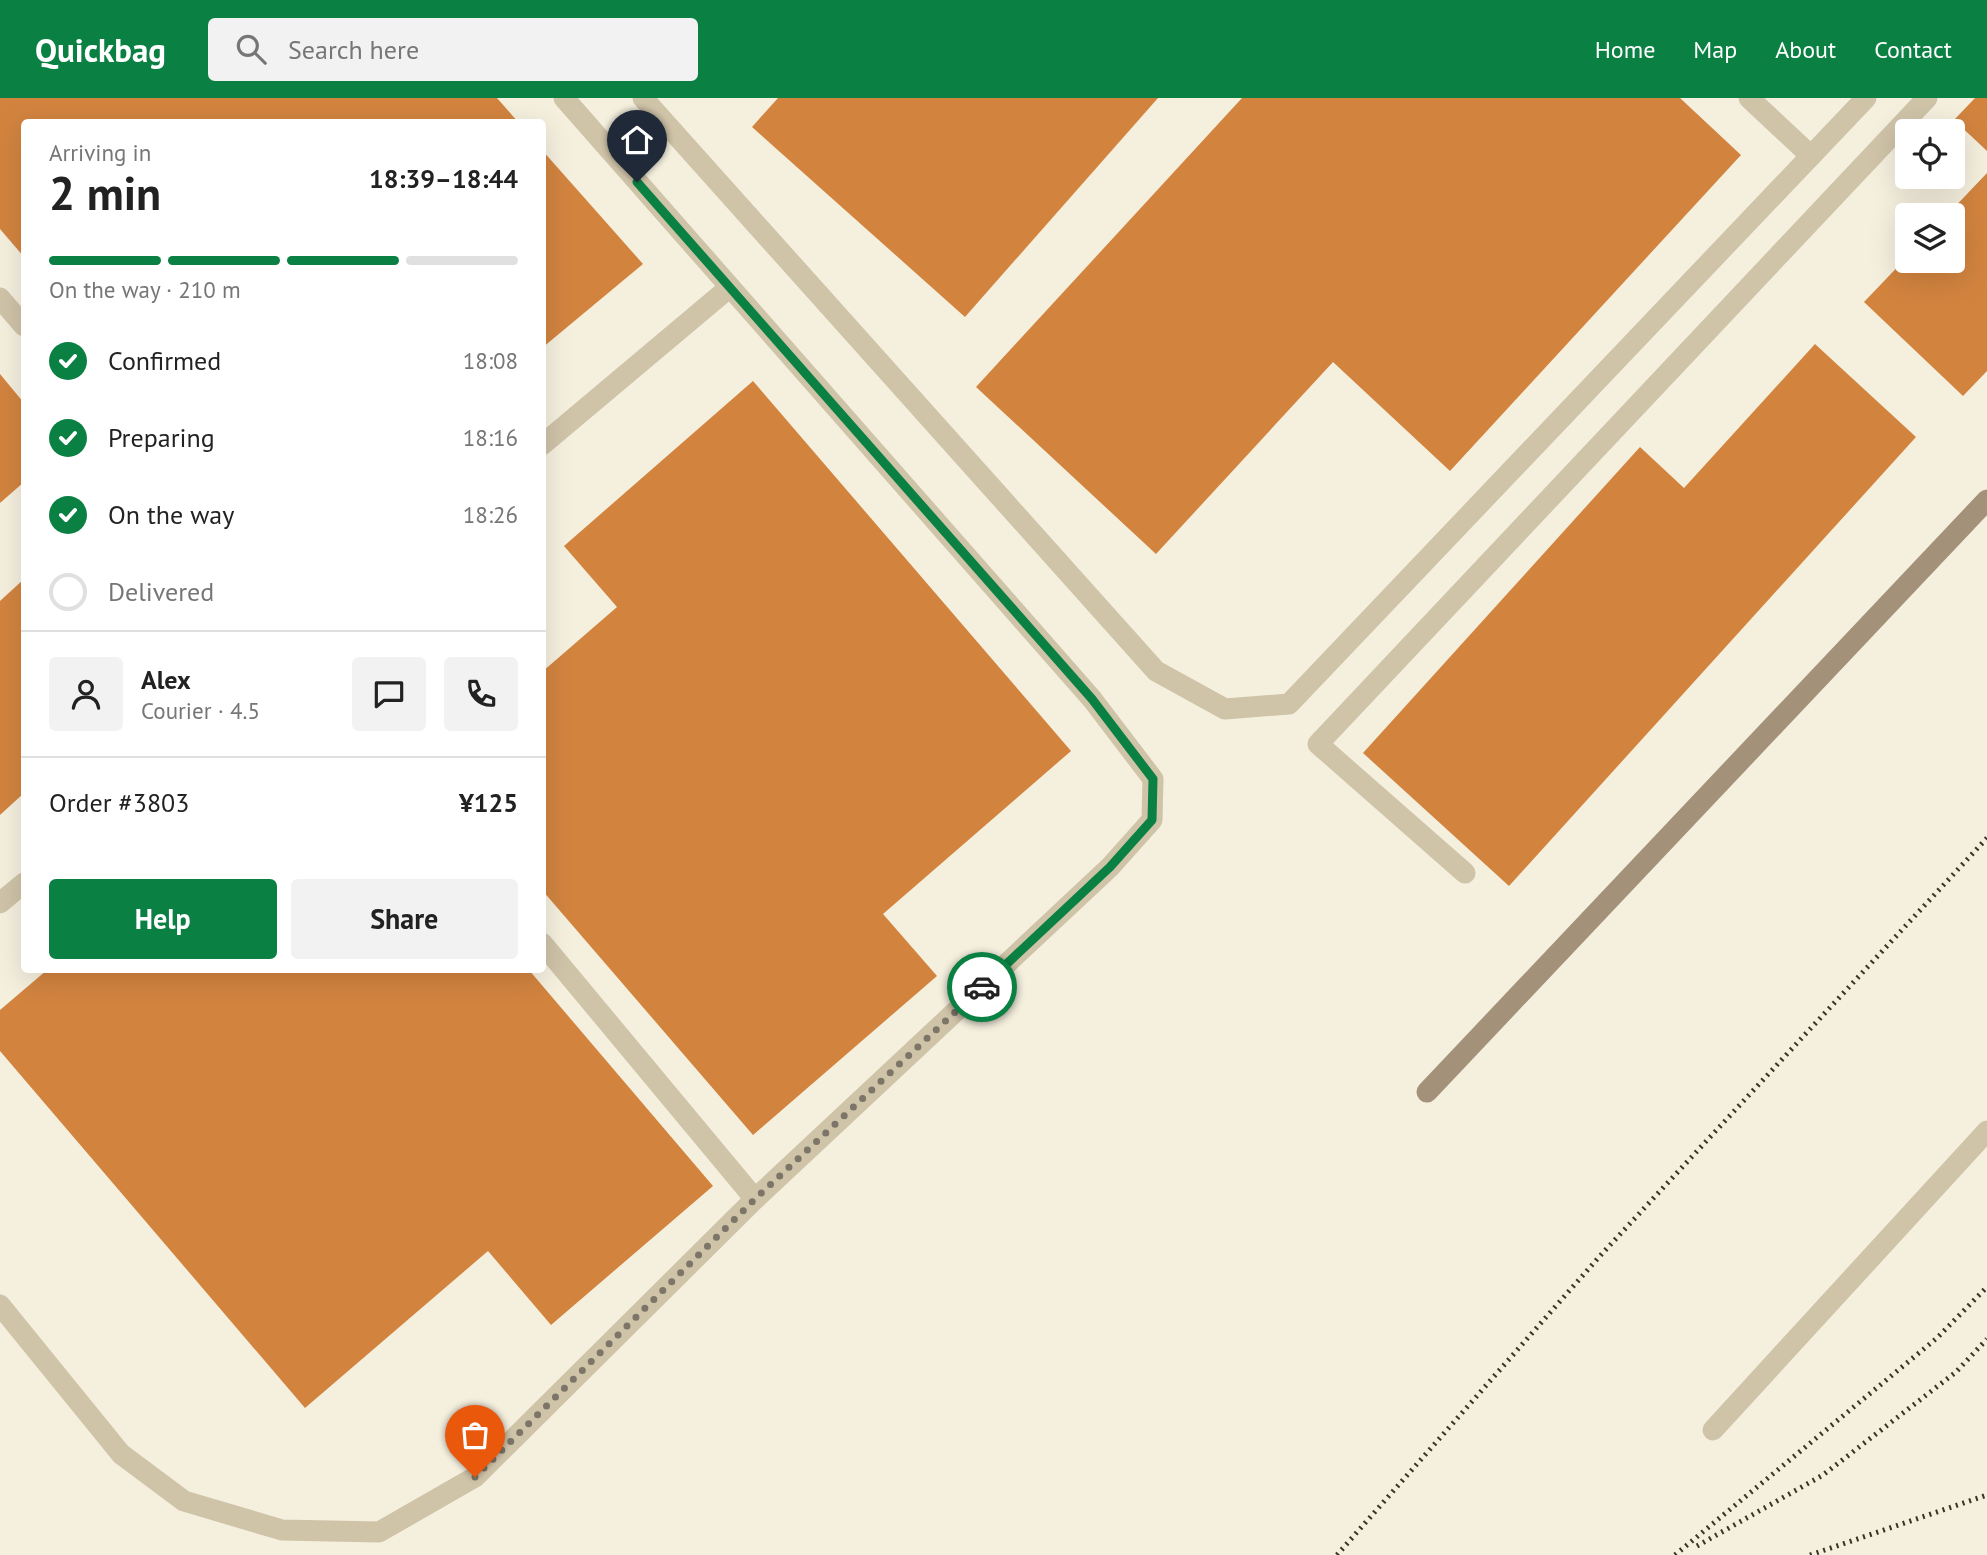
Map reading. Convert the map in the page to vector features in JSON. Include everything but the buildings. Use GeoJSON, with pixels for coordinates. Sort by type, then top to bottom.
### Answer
{"type":"FeatureCollection","features":[{"type":"Feature","properties":{"kind":"street"},"geometry":{"type":"LineString","coordinates":[[0,1305],[121,1454],[184,1501],[282,1531],[379,1532],[475,1477],[755,1199],[1110,867],[1152,820],[1153,779],[1092,699],[564,98]]}},
{"type":"Feature","properties":{"kind":"street"},"geometry":{"type":"LineString","coordinates":[[643,98],[1156,671],[1225,709],[1289,704],[1866,98]]}},
{"type":"Feature","properties":{"kind":"street"},"geometry":{"type":"LineString","coordinates":[[1749,98],[1811,156]]}},
{"type":"Feature","properties":{"kind":"street"},"geometry":{"type":"LineString","coordinates":[[1465,873],[1318,744],[1927,98]]}},
{"type":"Feature","properties":{"kind":"street"},"geometry":{"type":"LineString","coordinates":[[546,442],[730,287]]}},
{"type":"Feature","properties":{"kind":"street"},"geometry":{"type":"LineString","coordinates":[[0,298],[21,323]]}},
{"type":"Feature","properties":{"kind":"street"},"geometry":{"type":"LineString","coordinates":[[1427,1092],[1987,500]]}},
{"type":"Feature","properties":{"kind":"street"},"geometry":{"type":"LineString","coordinates":[[0,903],[21,886]]}},
{"type":"Feature","properties":{"kind":"street"},"geometry":{"type":"LineString","coordinates":[[546,948],[755,1199]]}},
{"type":"Feature","properties":{"kind":"street"},"geometry":{"type":"LineString","coordinates":[[1713,1430],[1987,1131]]}},
{"type":"Feature","properties":{"kind":"railway"},"geometry":{"type":"LineString","coordinates":[[1337,1555],[1599,1257],[1987,838]]}},
{"type":"Feature","properties":{"kind":"railway"},"geometry":{"type":"LineString","coordinates":[[1675,1555],[1937,1338],[1987,1287]]}},
{"type":"Feature","properties":{"kind":"railway"},"geometry":{"type":"LineString","coordinates":[[1697,1546],[1823,1475],[1956,1372],[1987,1339]]}},
{"type":"Feature","properties":{"kind":"railway"},"geometry":{"type":"LineString","coordinates":[[1810,1555],[1987,1495]]}},
{"type":"Feature","properties":{"kind":"way so far"},"geometry":{"type":"LineString","coordinates":[[475,1477],[755,1199],[982,987]]}},
{"type":"Feature","properties":{"kind":"route"},"geometry":{"type":"LineString","coordinates":[[637,182],[1092,699],[1153,779],[1152,820],[1110,867],[982,987]]}}]}
